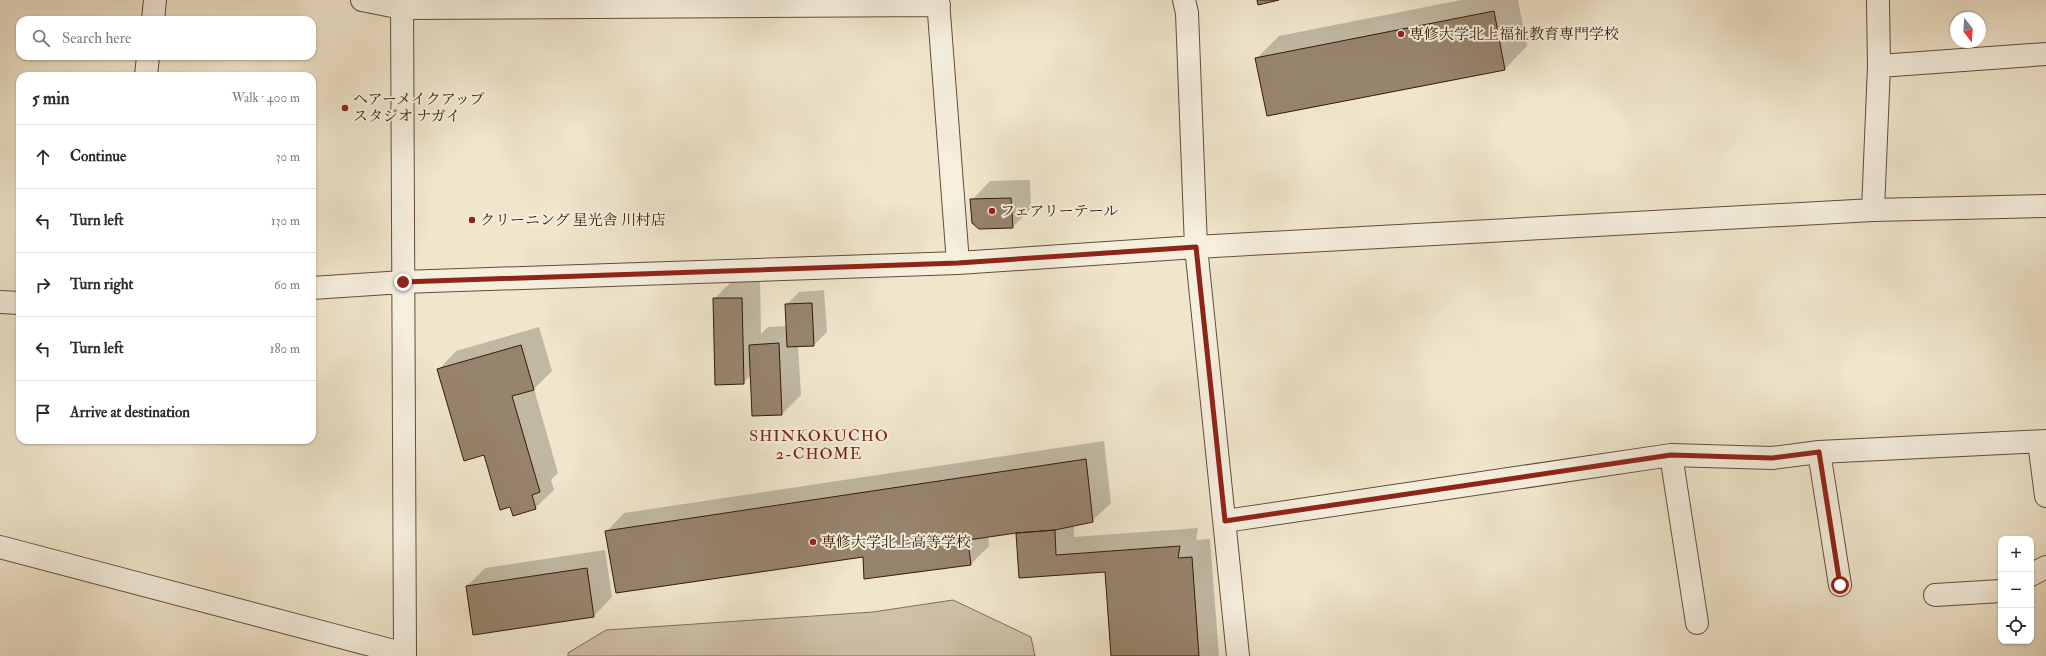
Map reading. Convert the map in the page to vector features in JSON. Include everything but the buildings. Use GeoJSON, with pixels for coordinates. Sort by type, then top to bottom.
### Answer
{"type":"FeatureCollection","features":[{"type":"Feature","properties":{"kind":"street"},"geometry":{"type":"LineString","coordinates":[[153,16],[155,0]]}},
{"type":"Feature","properties":{"kind":"street"},"geometry":{"type":"LineString","coordinates":[[362,0],[402,4],[938,2],[958,263]]}},
{"type":"Feature","properties":{"kind":"street"},"geometry":{"type":"LineString","coordinates":[[1184,0],[1187,13],[1196,247],[1238,656]]}},
{"type":"Feature","properties":{"kind":"street"},"geometry":{"type":"LineString","coordinates":[[1873,210],[1879,66],[1878,0]]}},
{"type":"Feature","properties":{"kind":"street"},"geometry":{"type":"LineString","coordinates":[[0,547],[405,655],[402,4]]}},
{"type":"Feature","properties":{"kind":"street"},"geometry":{"type":"LineString","coordinates":[[1879,66],[2046,54]]}},
{"type":"Feature","properties":{"kind":"street"},"geometry":{"type":"LineString","coordinates":[[146,72],[148,60]]}},
{"type":"Feature","properties":{"kind":"street"},"geometry":{"type":"LineString","coordinates":[[316,288],[403,282],[958,263],[1196,247],[1873,210],[2046,206]]}},
{"type":"Feature","properties":{"kind":"street"},"geometry":{"type":"LineString","coordinates":[[0,302],[16,304]]}},
{"type":"Feature","properties":{"kind":"street"},"geometry":{"type":"LineString","coordinates":[[1225,521],[1671,455],[1772,458],[1819,452],[2043,442],[2046,496]]}},
{"type":"Feature","properties":{"kind":"street"},"geometry":{"type":"LineString","coordinates":[[1819,452],[1840,585]]}},
{"type":"Feature","properties":{"kind":"street"},"geometry":{"type":"LineString","coordinates":[[1671,455],[1697,623]]}},
{"type":"Feature","properties":{"kind":"street"},"geometry":{"type":"LineString","coordinates":[[2034,574],[2046,568]]}},
{"type":"Feature","properties":{"kind":"street"},"geometry":{"type":"LineString","coordinates":[[1935,595],[1998,591]]}},
{"type":"Feature","properties":{"kind":"shaded area"},"geometry":{"type":"Polygon","coordinates":[[[953,600],[1031,637],[1035,656],[568,656],[568,653],[606,630],[873,612],[953,600]]]}},
{"type":"Feature","properties":{"kind":"place","name":"専修大学北上福祉教育専門学校"},"geometry":{"type":"Point","coordinates":[1401,34]}},
{"type":"Feature","properties":{"kind":"place","name":"ヘアーメイクアップ スタジオ ナガイ"},"geometry":{"type":"Point","coordinates":[345,108]}},
{"type":"Feature","properties":{"kind":"place","name":"フェアリーテール"},"geometry":{"type":"Point","coordinates":[992,211]}},
{"type":"Feature","properties":{"kind":"place","name":"クリーニング 星光舎 川村店"},"geometry":{"type":"Point","coordinates":[472,220]}},
{"type":"Feature","properties":{"kind":"place","name":"専修大学北上高等学校"},"geometry":{"type":"Point","coordinates":[813,542]}},
{"type":"Feature","properties":{"kind":"district","name":"SHINKOKUCHO 2-CHOME"},"geometry":{"type":"Point","coordinates":[819,445]}},
{"type":"Feature","properties":{"kind":"route"},"geometry":{"type":"LineString","coordinates":[[403,282],[958,263],[1196,247],[1225,521],[1671,455],[1772,458],[1819,452],[1840,585]]}}]}
